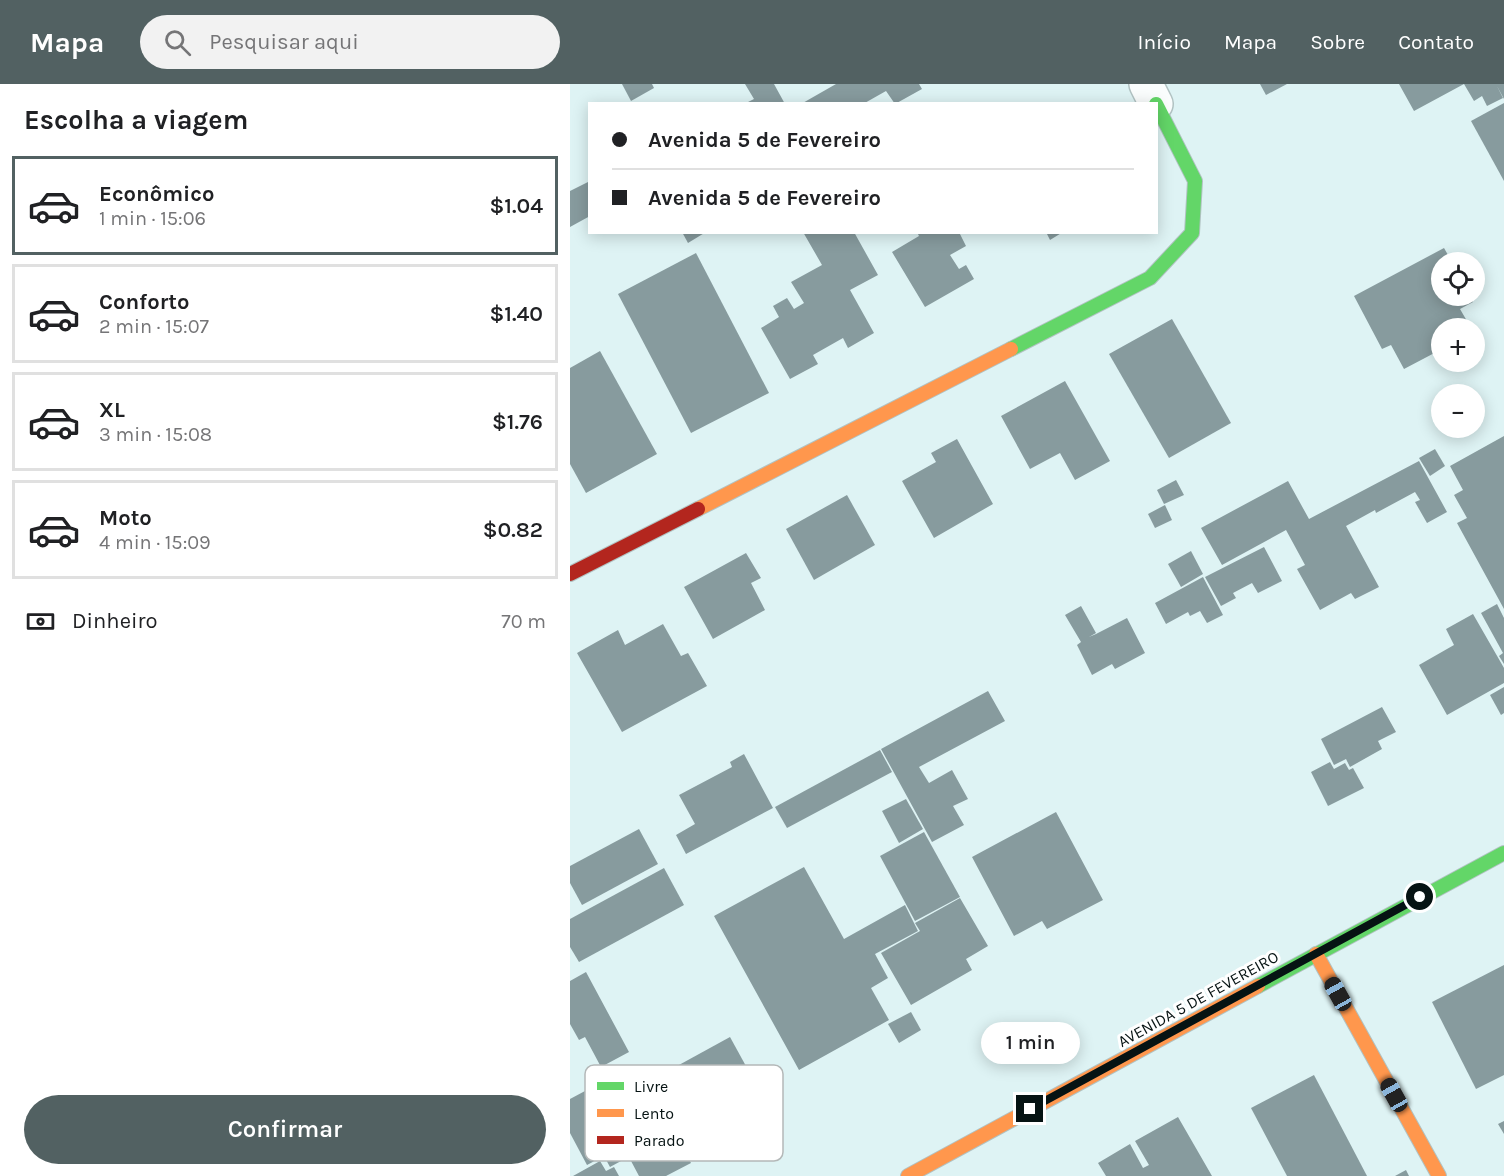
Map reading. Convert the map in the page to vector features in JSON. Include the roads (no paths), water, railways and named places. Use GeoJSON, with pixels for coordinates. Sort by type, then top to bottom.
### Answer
{"type":"FeatureCollection","features":[{"type":"Feature","properties":{"kind":"street"},"geometry":{"type":"LineString","coordinates":[[1146,84],[1155,102]]}},
{"type":"Feature","properties":{"kind":"street"},"geometry":{"type":"LineString","coordinates":[[570,573],[1150,278],[1192,233],[1195,181],[1158,108]]}},
{"type":"Feature","properties":{"kind":"street","name":"AVENIDA 5 DE FEVEREIRO"},"geometry":{"type":"LineString","coordinates":[[908,1176],[1504,853]]}},
{"type":"Feature","properties":{"kind":"street"},"geometry":{"type":"LineString","coordinates":[[1316,954],[1438,1176]]}}]}
